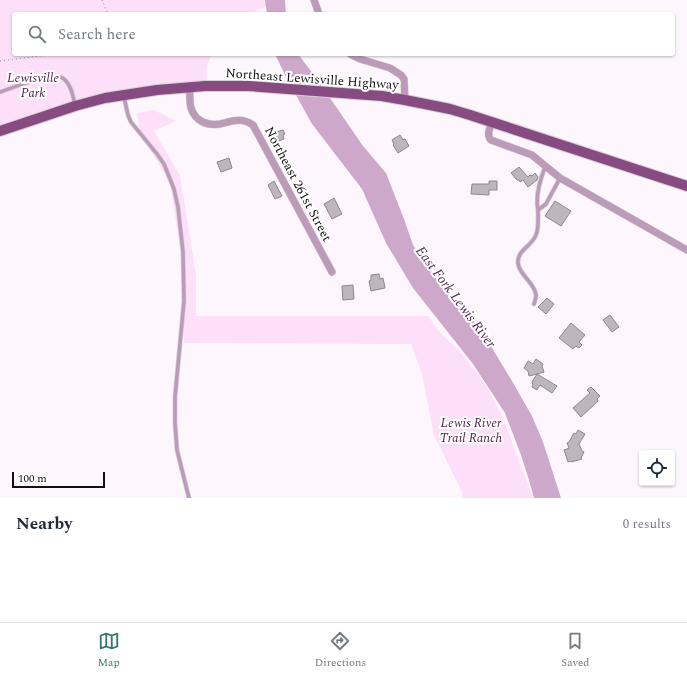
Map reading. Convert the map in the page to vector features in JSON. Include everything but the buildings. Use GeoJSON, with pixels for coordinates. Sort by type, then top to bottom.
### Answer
{"type":"FeatureCollection","features":[{"type":"Feature","properties":{"kind":"main road","name":"Northeast Lewisville Highway"},"geometry":{"type":"LineString","coordinates":[[0,131],[75,106],[123,95],[190,86],[226,85],[355,94],[405,100],[450,109],[687,186]]}},
{"type":"Feature","properties":{"kind":"street"},"geometry":{"type":"LineString","coordinates":[[314,0],[318,12]]}},
{"type":"Feature","properties":{"kind":"street"},"geometry":{"type":"LineString","coordinates":[[353,56],[360,60],[390,68],[401,75],[404,79],[405,100]]}},
{"type":"Feature","properties":{"kind":"street","name":"Northeast 261st Street"},"geometry":{"type":"LineString","coordinates":[[190,86],[191,109],[194,116],[200,121],[208,124],[244,121],[253,126],[332,272]]}},
{"type":"Feature","properties":{"kind":"street"},"geometry":{"type":"LineString","coordinates":[[492,122],[488,133],[491,140],[532,155],[560,178],[687,250]]}},
{"type":"Feature","properties":{"kind":"lane"},"geometry":{"type":"LineString","coordinates":[[0,92],[33,80],[55,76],[63,77],[69,85],[75,106]]}},
{"type":"Feature","properties":{"kind":"lane"},"geometry":{"type":"LineString","coordinates":[[123,95],[131,122],[164,164],[174,189],[178,207],[183,252],[184,301],[174,423],[177,450],[189,498]]}},
{"type":"Feature","properties":{"kind":"lane"},"geometry":{"type":"LineString","coordinates":[[534,304],[536,296],[534,288],[522,273],[518,264],[518,258],[536,234],[539,189],[546,166]]}},
{"type":"Feature","properties":{"kind":"lane"},"geometry":{"type":"LineString","coordinates":[[538,210],[546,204],[560,178]]}},
{"type":"Feature","properties":{"kind":"path"},"geometry":{"type":"LineString","coordinates":[[102,0],[107,12]]}},
{"type":"Feature","properties":{"kind":"path"},"geometry":{"type":"LineString","coordinates":[[0,61],[40,56]]}},
{"type":"Feature","properties":{"kind":"green space","name":"Lewisville Park"},"geometry":{"type":"Polygon","coordinates":[[[0,0],[267,0],[265,7],[253,12],[12,12],[12,56],[211,56],[207,66],[206,84],[130,94],[0,131],[0,0]]]}},
{"type":"Feature","properties":{"kind":"green space","name":"Lewis River Trail Ranch"},"geometry":{"type":"Polygon","coordinates":[[[154,110],[176,121],[154,131],[180,176],[196,275],[196,316],[428,316],[440,333],[457,348],[484,382],[503,418],[533,498],[462,498],[462,492],[434,435],[422,374],[411,344],[184,343],[184,274],[170,182],[140,133],[137,113],[154,110]]]}},
{"type":"Feature","properties":{"kind":"shaded area"},"geometry":{"type":"Polygon","coordinates":[[[265,0],[285,0],[286,12],[267,12],[265,0]]]}},
{"type":"Feature","properties":{"kind":"shaded area"},"geometry":{"type":"Polygon","coordinates":[[[276,56],[300,56],[363,146],[386,173],[413,245],[444,290],[480,328],[532,416],[543,442],[561,498],[534,498],[521,455],[505,413],[473,364],[413,288],[386,243],[362,189],[312,124],[276,56]]]}},
{"type":"Feature","properties":{"kind":"water label","name":"East Fork Lewis River"},"geometry":{"type":"Point","coordinates":[456,297]}}]}
